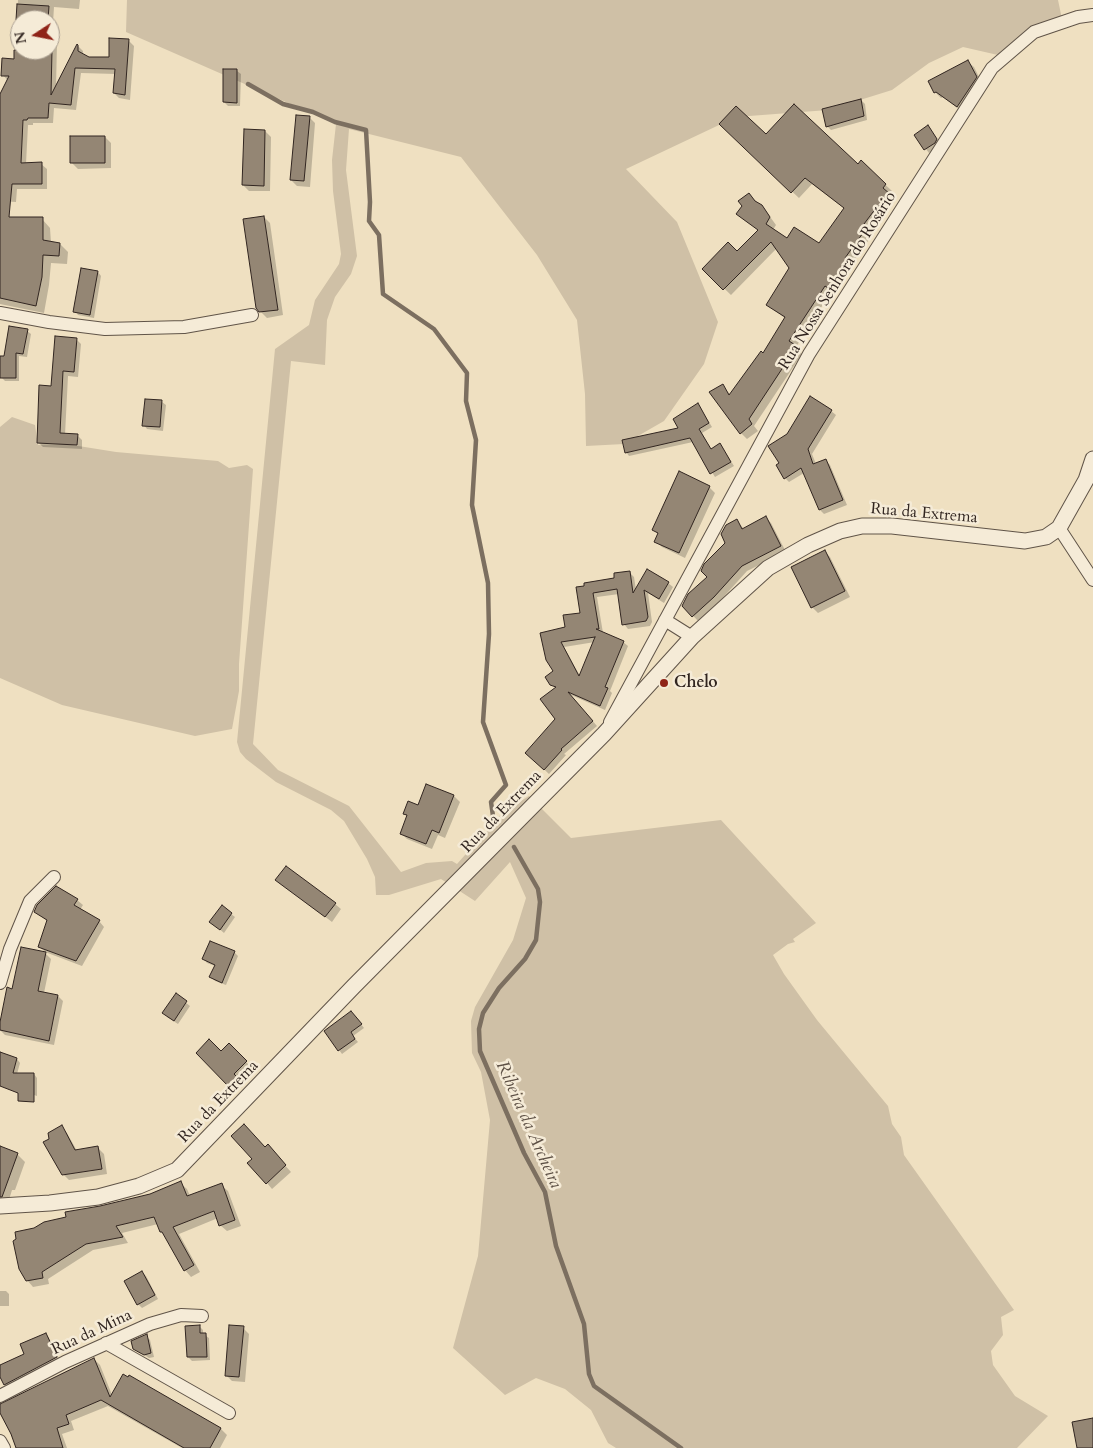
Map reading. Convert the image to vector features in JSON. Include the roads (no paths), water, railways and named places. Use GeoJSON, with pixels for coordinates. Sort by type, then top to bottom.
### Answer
{"type":"FeatureCollection","features":[{"type":"Feature","properties":{"kind":"street","name":"Rua Nossa Senhora do Rosário"},"geometry":{"type":"LineString","coordinates":[[604,734],[809,354],[992,68],[1034,32],[1078,17],[1093,15]]}},
{"type":"Feature","properties":{"kind":"street"},"geometry":{"type":"LineString","coordinates":[[0,313],[49,322],[105,328],[184,327],[252,315]]}},
{"type":"Feature","properties":{"kind":"street"},"geometry":{"type":"LineString","coordinates":[[1093,459],[1090,481],[1059,528],[1093,580]]}},
{"type":"Feature","properties":{"kind":"street","name":"Rua da Extrema"},"geometry":{"type":"LineString","coordinates":[[0,1206],[50,1203],[98,1197],[139,1186],[177,1170],[354,986],[604,734],[692,637],[768,568],[808,545],[840,531],[862,526],[892,526],[1025,541],[1046,537],[1059,528]]}},
{"type":"Feature","properties":{"kind":"street"},"geometry":{"type":"LineString","coordinates":[[666,620],[692,637]]}},
{"type":"Feature","properties":{"kind":"street"},"geometry":{"type":"LineString","coordinates":[[0,983],[10,949],[30,901],[54,877]]}},
{"type":"Feature","properties":{"kind":"street","name":"Rua da Mina"},"geometry":{"type":"LineString","coordinates":[[0,1396],[65,1362],[150,1324],[181,1316],[202,1316]]}},
{"type":"Feature","properties":{"kind":"street"},"geometry":{"type":"LineString","coordinates":[[106,1343],[229,1413]]}},
{"type":"Feature","properties":{"kind":"street"},"geometry":{"type":"LineString","coordinates":[[0,1441],[4,1448]]}},
{"type":"Feature","properties":{"kind":"waterway","name":"Ribeira da Archeira"},"geometry":{"type":"LineString","coordinates":[[248,84],[283,104],[313,112],[335,122],[366,130],[370,202],[369,221],[379,235],[383,294],[434,329],[467,373],[466,401],[476,440],[472,505],[488,583],[489,634],[483,722],[506,785],[491,802],[493,816]]}},
{"type":"Feature","properties":{"kind":"waterway","name":"Ribeira da Archeira"},"geometry":{"type":"LineString","coordinates":[[514,847],[538,889],[540,902],[536,940],[525,959],[499,988],[483,1013],[479,1029],[480,1051],[524,1153],[545,1192],[556,1246],[584,1324],[589,1374],[594,1386],[681,1448]]}},
{"type":"Feature","properties":{"kind":"place","name":"Chelo"},"geometry":{"type":"Point","coordinates":[664,683]}}]}
